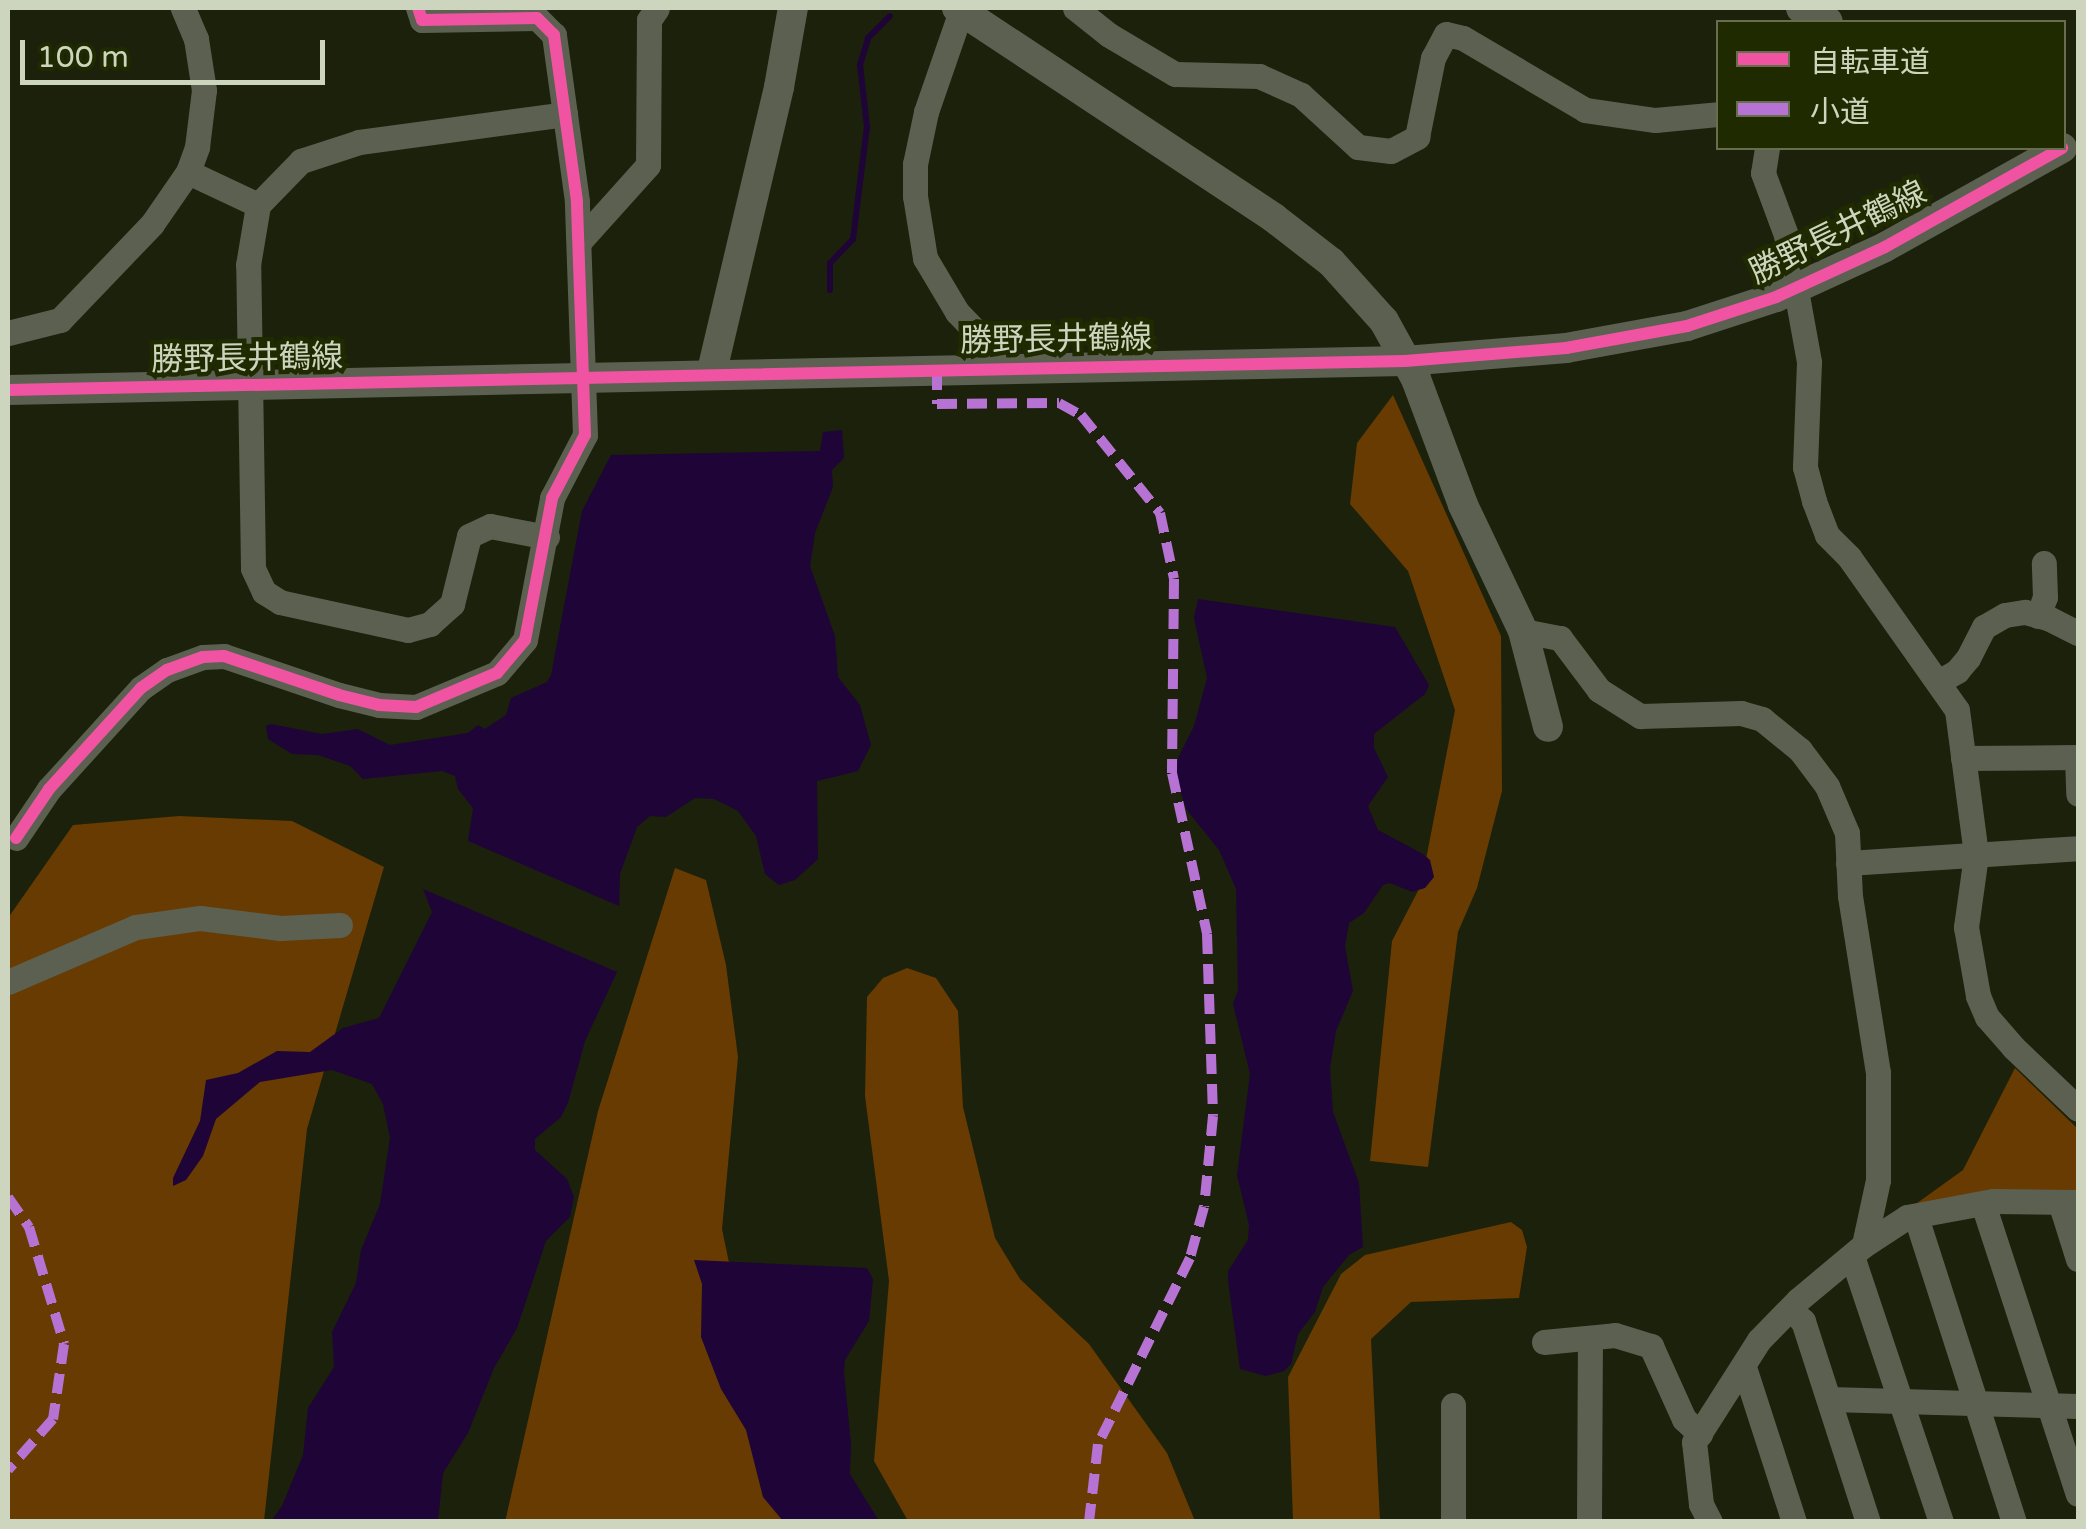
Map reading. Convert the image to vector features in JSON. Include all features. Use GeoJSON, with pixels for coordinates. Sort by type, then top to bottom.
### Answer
{"type":"FeatureCollection","features":[{"type":"Feature","properties":{"kind":"street"},"geometry":{"type":"LineString","coordinates":[[8,333],[60,320],[152,224],[188,172],[197,147],[204,90],[196,39],[184,8]]}},
{"type":"Feature","properties":{"kind":"street"},"geometry":{"type":"LineString","coordinates":[[16,838],[48,790],[142,688],[167,670],[203,656],[224,656],[379,705],[416,707],[498,673],[525,640],[552,498],[585,436],[579,242],[554,35],[536,18],[422,20],[418,8]]}},
{"type":"Feature","properties":{"kind":"street"},"geometry":{"type":"LineString","coordinates":[[579,242],[648,165],[649,20],[657,8]]}},
{"type":"Feature","properties":{"kind":"street"},"geometry":{"type":"LineString","coordinates":[[711,375],[779,87],[793,8]]}},
{"type":"Feature","properties":{"kind":"street"},"geometry":{"type":"LineString","coordinates":[[989,369],[986,342],[957,312],[925,258],[915,196],[915,164],[926,112],[960,8],[1274,218],[1331,262],[1384,322],[1405,361],[1490,569],[1523,631],[1548,726]]}},
{"type":"Feature","properties":{"kind":"street"},"geometry":{"type":"LineString","coordinates":[[1075,8],[1109,36],[1175,74],[1259,76],[1300,95],[1358,147],[1391,152],[1418,137],[1433,58],[1446,34],[1463,38],[1585,110],[1655,120],[1716,114]]}},
{"type":"Feature","properties":{"kind":"street"},"geometry":{"type":"LineString","coordinates":[[1801,8],[1824,20]]}},
{"type":"Feature","properties":{"kind":"street"},"geometry":{"type":"LineString","coordinates":[[547,538],[490,526],[470,536],[452,604],[430,624],[408,630],[280,602],[264,592],[254,568],[248,266],[258,204],[286,171],[334,148],[565,114]]}},
{"type":"Feature","properties":{"kind":"street"},"geometry":{"type":"LineString","coordinates":[[1767,150],[1763,173],[1786,235],[1809,362],[1805,467],[1814,501],[1827,535],[1940,681],[1956,710],[1976,855],[1966,927],[1978,996],[1987,1017],[2014,1048],[2078,1109]]}},
{"type":"Feature","properties":{"kind":"street","name":"勝野長井鶴線"},"geometry":{"type":"LineString","coordinates":[[8,390],[1405,361],[1566,348],[1640,336],[1734,312],[1885,246],[2058,150]]}},
{"type":"Feature","properties":{"kind":"street"},"geometry":{"type":"LineString","coordinates":[[188,172],[258,204]]}},
{"type":"Feature","properties":{"kind":"street"},"geometry":{"type":"LineString","coordinates":[[2038,616],[2045,597],[2044,563]]}},
{"type":"Feature","properties":{"kind":"street"},"geometry":{"type":"LineString","coordinates":[[1940,681],[1957,672],[1984,627],[2005,615],[2038,616],[2078,633]]}},
{"type":"Feature","properties":{"kind":"street"},"geometry":{"type":"LineString","coordinates":[[1523,631],[1560,638],[1599,690],[1640,716],[1741,713],[1771,725],[1800,750],[1827,786],[1847,833],[1880,1111],[1878,1180],[1858,1251],[1941,1522]]}},
{"type":"Feature","properties":{"kind":"street"},"geometry":{"type":"LineString","coordinates":[[1963,758],[2078,757],[2078,794]]}},
{"type":"Feature","properties":{"kind":"street"},"geometry":{"type":"LineString","coordinates":[[1848,863],[2078,848]]}},
{"type":"Feature","properties":{"kind":"street"},"geometry":{"type":"LineString","coordinates":[[8,982],[136,927],[200,918],[280,928],[340,924]]}},
{"type":"Feature","properties":{"kind":"street"},"geometry":{"type":"LineString","coordinates":[[1710,1522],[1701,1504],[1694,1442],[1759,1340],[1790,1309],[1896,1222],[1983,1204],[2069,1202],[2078,1259]]}},
{"type":"Feature","properties":{"kind":"street"},"geometry":{"type":"LineString","coordinates":[[1983,1204],[2078,1494]]}},
{"type":"Feature","properties":{"kind":"street"},"geometry":{"type":"LineString","coordinates":[[1916,1216],[2014,1522]]}},
{"type":"Feature","properties":{"kind":"street"},"geometry":{"type":"LineString","coordinates":[[1790,1309],[1803,1321],[1868,1522]]}},
{"type":"Feature","properties":{"kind":"street"},"geometry":{"type":"LineString","coordinates":[[1544,1342],[1616,1336],[1651,1346],[1684,1419],[1700,1434]]}},
{"type":"Feature","properties":{"kind":"street"},"geometry":{"type":"LineString","coordinates":[[1589,1522],[1590,1340]]}},
{"type":"Feature","properties":{"kind":"street"},"geometry":{"type":"LineString","coordinates":[[1744,1367],[1794,1522]]}},
{"type":"Feature","properties":{"kind":"street"},"geometry":{"type":"LineString","coordinates":[[1828,1398],[2078,1406]]}},
{"type":"Feature","properties":{"kind":"street"},"geometry":{"type":"LineString","coordinates":[[1453,1522],[1454,1405]]}},
{"type":"Feature","properties":{"kind":"shaded area"},"geometry":{"type":"Polygon","coordinates":[[[1393,395],[1501,636],[1502,791],[1477,888],[1458,932],[1428,1167],[1370,1161],[1392,941],[1421,885],[1455,710],[1408,571],[1350,504],[1357,443],[1393,395]]]}},
{"type":"Feature","properties":{"kind":"shaded area"},"geometry":{"type":"Polygon","coordinates":[[[842,430],[844,458],[832,470],[833,487],[815,533],[810,566],[835,636],[838,677],[860,705],[871,745],[858,771],[817,781],[818,859],[795,880],[779,885],[765,874],[756,836],[738,811],[714,799],[695,798],[666,817],[650,816],[637,827],[620,874],[619,906],[468,841],[473,808],[458,789],[455,776],[442,771],[363,779],[350,766],[318,755],[292,754],[268,739],[266,726],[271,724],[322,734],[358,729],[390,745],[468,733],[478,725],[485,729],[506,715],[511,698],[547,682],[551,675],[582,511],[611,455],[820,451],[823,432],[842,430]]]}},
{"type":"Feature","properties":{"kind":"shaded area"},"geometry":{"type":"Polygon","coordinates":[[[1198,599],[1395,627],[1429,685],[1425,694],[1374,734],[1374,748],[1388,777],[1368,806],[1378,830],[1423,854],[1430,860],[1434,877],[1425,888],[1412,892],[1390,883],[1383,885],[1364,913],[1349,923],[1345,946],[1353,991],[1336,1031],[1330,1068],[1333,1112],[1359,1183],[1363,1247],[1349,1255],[1323,1287],[1315,1312],[1298,1334],[1291,1364],[1284,1371],[1266,1376],[1240,1369],[1228,1281],[1228,1271],[1248,1240],[1249,1225],[1237,1175],[1250,1074],[1233,1004],[1238,990],[1236,889],[1219,850],[1186,809],[1176,776],[1176,762],[1194,726],[1207,678],[1194,618],[1198,599]]]}},
{"type":"Feature","properties":{"kind":"shaded area"},"geometry":{"type":"Polygon","coordinates":[[[179,816],[292,821],[384,867],[307,1129],[264,1521],[8,1522],[8,918],[73,825],[179,816]]]}},
{"type":"Feature","properties":{"kind":"shaded area"},"geometry":{"type":"Polygon","coordinates":[[[675,868],[706,880],[726,965],[738,1057],[722,1229],[762,1421],[816,1521],[505,1522],[598,1111],[675,868]]]}},
{"type":"Feature","properties":{"kind":"shaded area"},"geometry":{"type":"Polygon","coordinates":[[[423,889],[617,972],[585,1041],[568,1103],[561,1117],[535,1139],[535,1150],[567,1179],[574,1197],[570,1217],[546,1241],[517,1328],[494,1368],[468,1433],[443,1473],[438,1521],[271,1521],[282,1506],[303,1455],[308,1408],[334,1367],[332,1332],[356,1283],[361,1250],[380,1204],[390,1138],[383,1104],[372,1084],[332,1070],[260,1082],[216,1119],[203,1156],[186,1180],[173,1186],[173,1178],[200,1121],[206,1080],[238,1073],[277,1051],[310,1052],[343,1028],[379,1018],[432,912],[423,889]]]}},
{"type":"Feature","properties":{"kind":"shaded area"},"geometry":{"type":"Polygon","coordinates":[[[907,968],[936,978],[958,1011],[963,1107],[995,1238],[1020,1279],[1089,1344],[1167,1453],[1195,1521],[908,1521],[874,1461],[889,1281],[865,1096],[867,997],[883,978],[907,968]]]}},
{"type":"Feature","properties":{"kind":"shaded area"},"geometry":{"type":"Polygon","coordinates":[[[2015,1068],[2078,1129],[2078,1193],[1913,1206],[1963,1170],[2015,1068]]]}},
{"type":"Feature","properties":{"kind":"shaded area"},"geometry":{"type":"Polygon","coordinates":[[[1511,1222],[1522,1230],[1527,1247],[1519,1298],[1411,1302],[1371,1339],[1380,1521],[1293,1521],[1288,1377],[1341,1274],[1365,1255],[1511,1222]]]}},
{"type":"Feature","properties":{"kind":"shaded area"},"geometry":{"type":"Polygon","coordinates":[[[694,1260],[867,1268],[873,1279],[869,1321],[845,1360],[844,1372],[850,1474],[879,1521],[783,1521],[763,1497],[746,1430],[721,1389],[701,1337],[702,1284],[694,1260]]]}},
{"type":"Feature","properties":{"kind":"waterway"},"geometry":{"type":"LineString","coordinates":[[830,290],[830,263],[853,239],[867,127],[860,65],[868,38],[890,16]]}},
{"type":"Feature","properties":{"kind":"marked path"},"geometry":{"type":"LineString","coordinates":[[937,370],[937,404],[1059,403],[1081,415],[1160,513],[1174,579],[1172,773],[1207,934],[1213,1116],[1204,1207],[1190,1258],[1098,1444],[1089,1522]]}},
{"type":"Feature","properties":{"kind":"marked path"},"geometry":{"type":"LineString","coordinates":[[8,1197],[29,1227],[64,1344],[53,1419],[8,1470]]}},
{"type":"Feature","properties":{"kind":"cycle path"},"geometry":{"type":"LineString","coordinates":[[16,838],[49,789],[141,688],[167,670],[203,657],[224,656],[339,695],[379,705],[416,707],[497,673],[525,640],[552,498],[585,435],[577,201],[554,35],[537,18],[422,20],[418,8]]}},
{"type":"Feature","properties":{"kind":"cycle path"},"geometry":{"type":"LineString","coordinates":[[8,390],[1405,361],[1566,348],[1687,326],[1776,297],[1885,247],[2058,150]]}}]}
